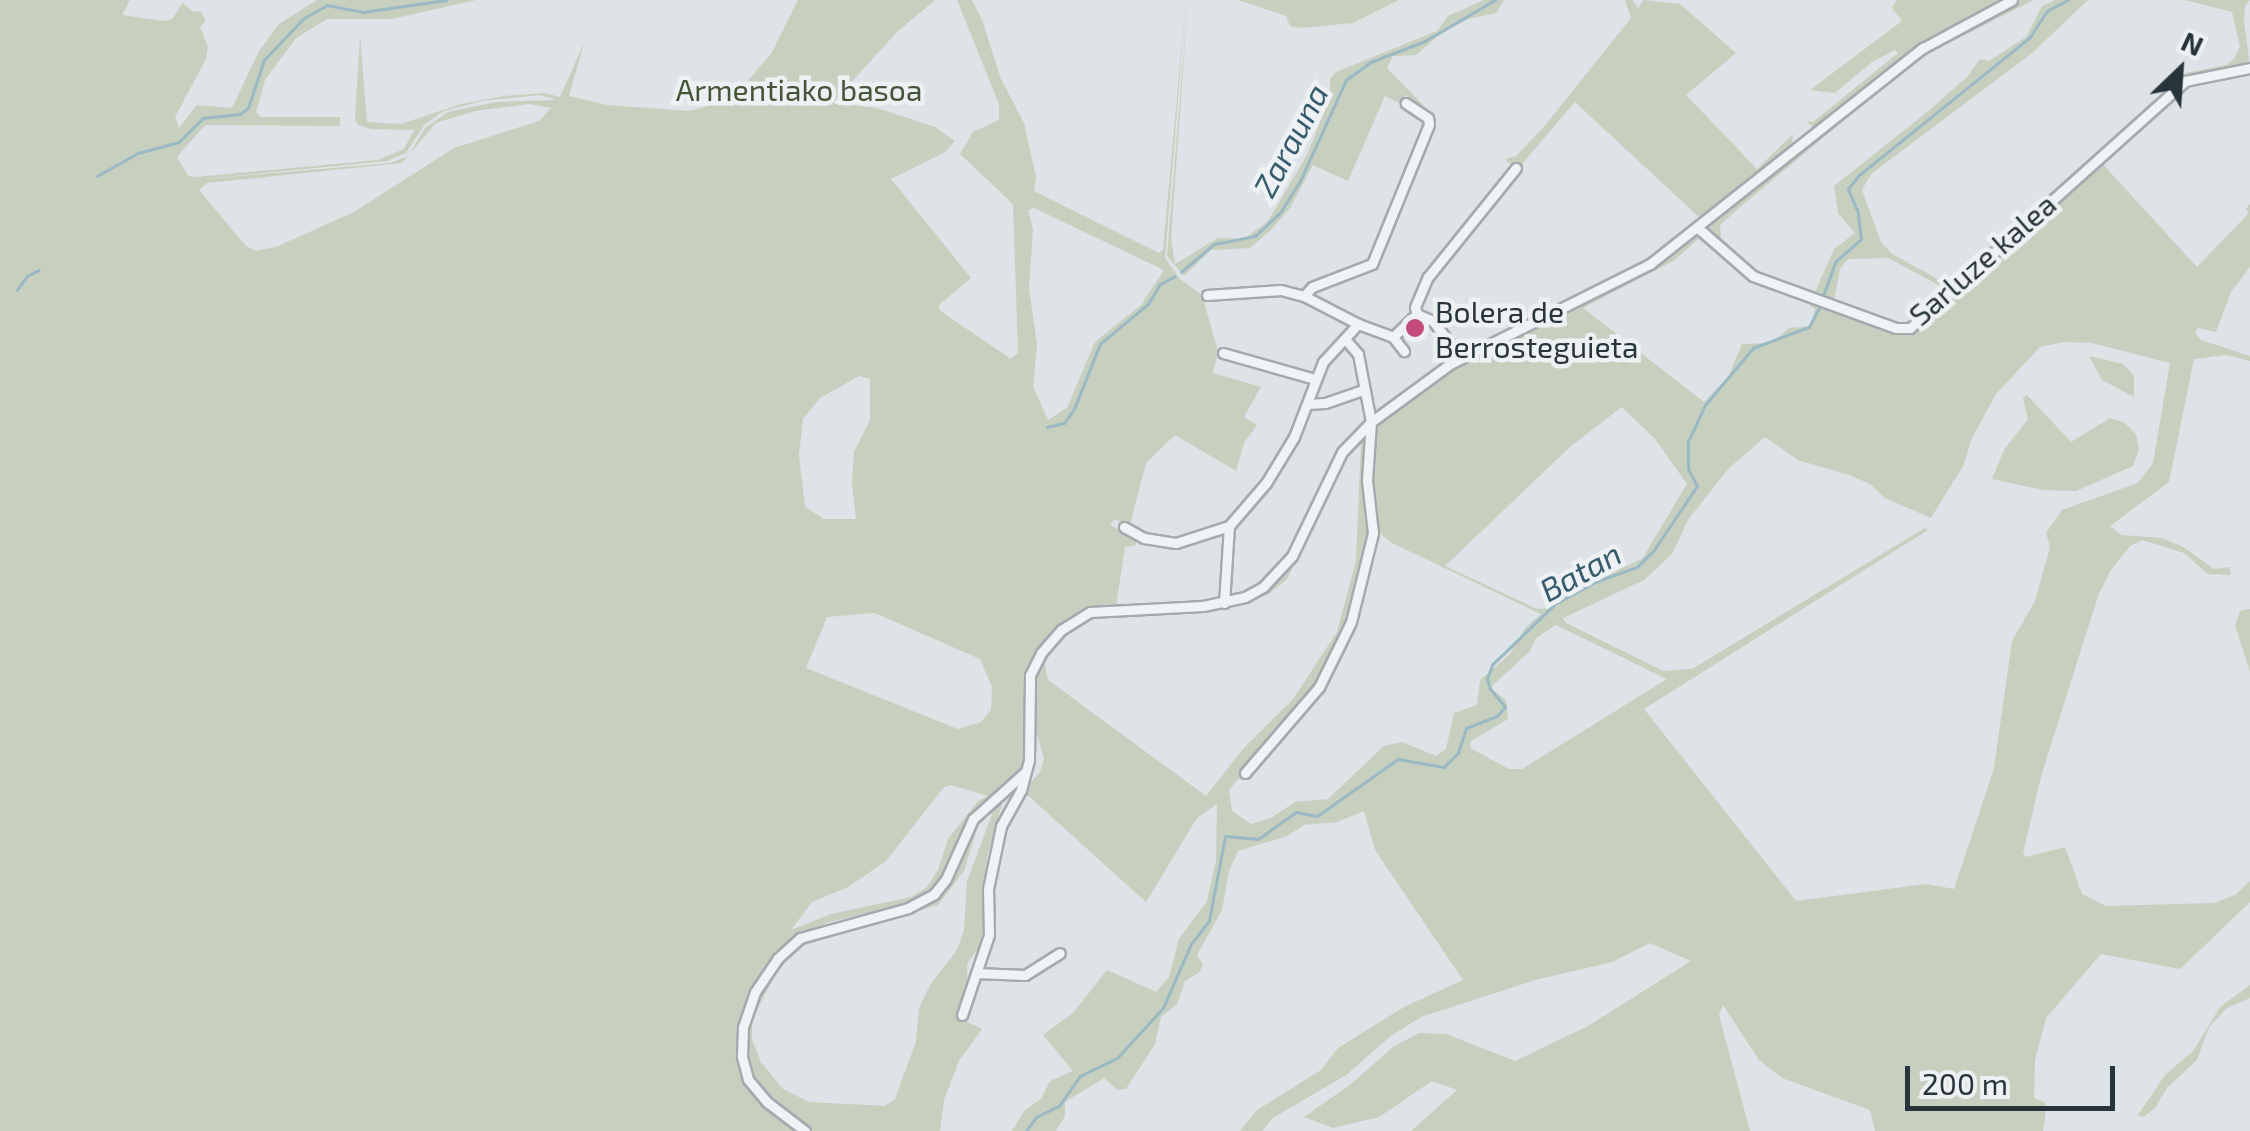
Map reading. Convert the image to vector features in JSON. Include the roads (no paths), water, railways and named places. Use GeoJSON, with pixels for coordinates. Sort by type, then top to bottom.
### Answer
{"type":"FeatureCollection","features":[{"type":"Feature","properties":{"kind":"street"},"geometry":{"type":"LineString","coordinates":[[962,1015],[989,935],[988,889],[997,842],[1025,771],[1032,741],[1030,675],[1040,653],[1067,624],[1104,610],[1224,603],[1254,592],[1284,568],[1336,461],[1371,422],[1461,358],[1636,272],[1698,228],[1922,48],[2012,0]]}},
{"type":"Feature","properties":{"kind":"street","name":"Sarluze kalea"},"geometry":{"type":"LineString","coordinates":[[1698,228],[1753,276],[1896,328],[1910,328],[2185,81],[2250,68]]}},
{"type":"Feature","properties":{"kind":"street"},"geometry":{"type":"LineString","coordinates":[[1304,296],[1312,287],[1372,264],[1428,124],[1428,118],[1406,103]]}},
{"type":"Feature","properties":{"kind":"street"},"geometry":{"type":"LineString","coordinates":[[1417,314],[1415,307],[1428,277],[1516,168]]}},
{"type":"Feature","properties":{"kind":"street"},"geometry":{"type":"LineString","coordinates":[[1207,295],[1216,298],[1256,290],[1304,296],[1393,337],[1404,351]]}},
{"type":"Feature","properties":{"kind":"street"},"geometry":{"type":"LineString","coordinates":[[1417,314],[1433,321],[1461,358]]}},
{"type":"Feature","properties":{"kind":"street"},"geometry":{"type":"LineString","coordinates":[[1393,337],[1417,314]]}},
{"type":"Feature","properties":{"kind":"street"},"geometry":{"type":"LineString","coordinates":[[1124,527],[1144,538],[1176,543],[1229,526],[1266,483],[1294,437],[1323,362],[1358,324]]}},
{"type":"Feature","properties":{"kind":"street"},"geometry":{"type":"LineString","coordinates":[[1246,774],[1319,687],[1351,622],[1373,533],[1368,480],[1371,422],[1358,354],[1346,340]]}},
{"type":"Feature","properties":{"kind":"street"},"geometry":{"type":"LineString","coordinates":[[1223,353],[1316,379]]}},
{"type":"Feature","properties":{"kind":"street"},"geometry":{"type":"LineString","coordinates":[[1421,368],[1429,378]]}},
{"type":"Feature","properties":{"kind":"street"},"geometry":{"type":"LineString","coordinates":[[1307,404],[1325,403],[1363,390]]}},
{"type":"Feature","properties":{"kind":"street"},"geometry":{"type":"LineString","coordinates":[[1224,603],[1229,526]]}},
{"type":"Feature","properties":{"kind":"street"},"geometry":{"type":"LineString","coordinates":[[805,1131],[759,1095],[748,1079],[742,1056],[743,1027],[755,992],[778,958],[800,938],[908,908],[934,894],[946,880],[973,819],[1025,771]]}},
{"type":"Feature","properties":{"kind":"street"},"geometry":{"type":"LineString","coordinates":[[976,974],[1025,975],[1060,953]]}},
{"type":"Feature","properties":{"kind":"waterway"},"geometry":{"type":"LineString","coordinates":[[97,176],[138,153],[179,142],[203,118],[240,114],[248,108],[264,60],[304,18],[327,5],[363,12],[446,0]]}},
{"type":"Feature","properties":{"kind":"waterway","name":"Zarauna"},"geometry":{"type":"LineString","coordinates":[[1181,272],[1214,244],[1255,236],[1280,213],[1300,181],[1346,80],[1371,62],[1425,41],[1495,0]]}},
{"type":"Feature","properties":{"kind":"waterway","name":"Batan"},"geometry":{"type":"LineString","coordinates":[[1823,296],[1836,261],[1861,239],[1858,213],[1848,189],[1858,176],[2030,37],[2047,11],[2068,0]]}},
{"type":"Feature","properties":{"kind":"waterway"},"geometry":{"type":"LineString","coordinates":[[17,290],[27,276],[39,270]]}},
{"type":"Feature","properties":{"kind":"waterway","name":"Zarauna"},"geometry":{"type":"LineString","coordinates":[[1047,427],[1064,423],[1074,409],[1100,344],[1148,304],[1160,284],[1174,277]]}},
{"type":"Feature","properties":{"kind":"waterway","name":"Batan"},"geometry":{"type":"LineString","coordinates":[[1026,1131],[1036,1117],[1059,1106],[1080,1076],[1117,1058],[1163,1008],[1191,944],[1209,921],[1225,836],[1258,839],[1296,812],[1317,816],[1398,759],[1444,767],[1458,753],[1466,728],[1497,716],[1505,707],[1490,689],[1487,679],[1492,665],[1555,604],[1595,582],[1637,567],[1654,550],[1697,486],[1688,469],[1688,442],[1705,405],[1753,348],[1809,327],[1821,304]]}},
{"type":"Feature","properties":{"kind":"place","name":"Bolera de Berrosteguieta"},"geometry":{"type":"Point","coordinates":[1415,328]}},
{"type":"Feature","properties":{"kind":"park label","name":"Armentiako basoa"},"geometry":{"type":"Point","coordinates":[799,89]}}]}
